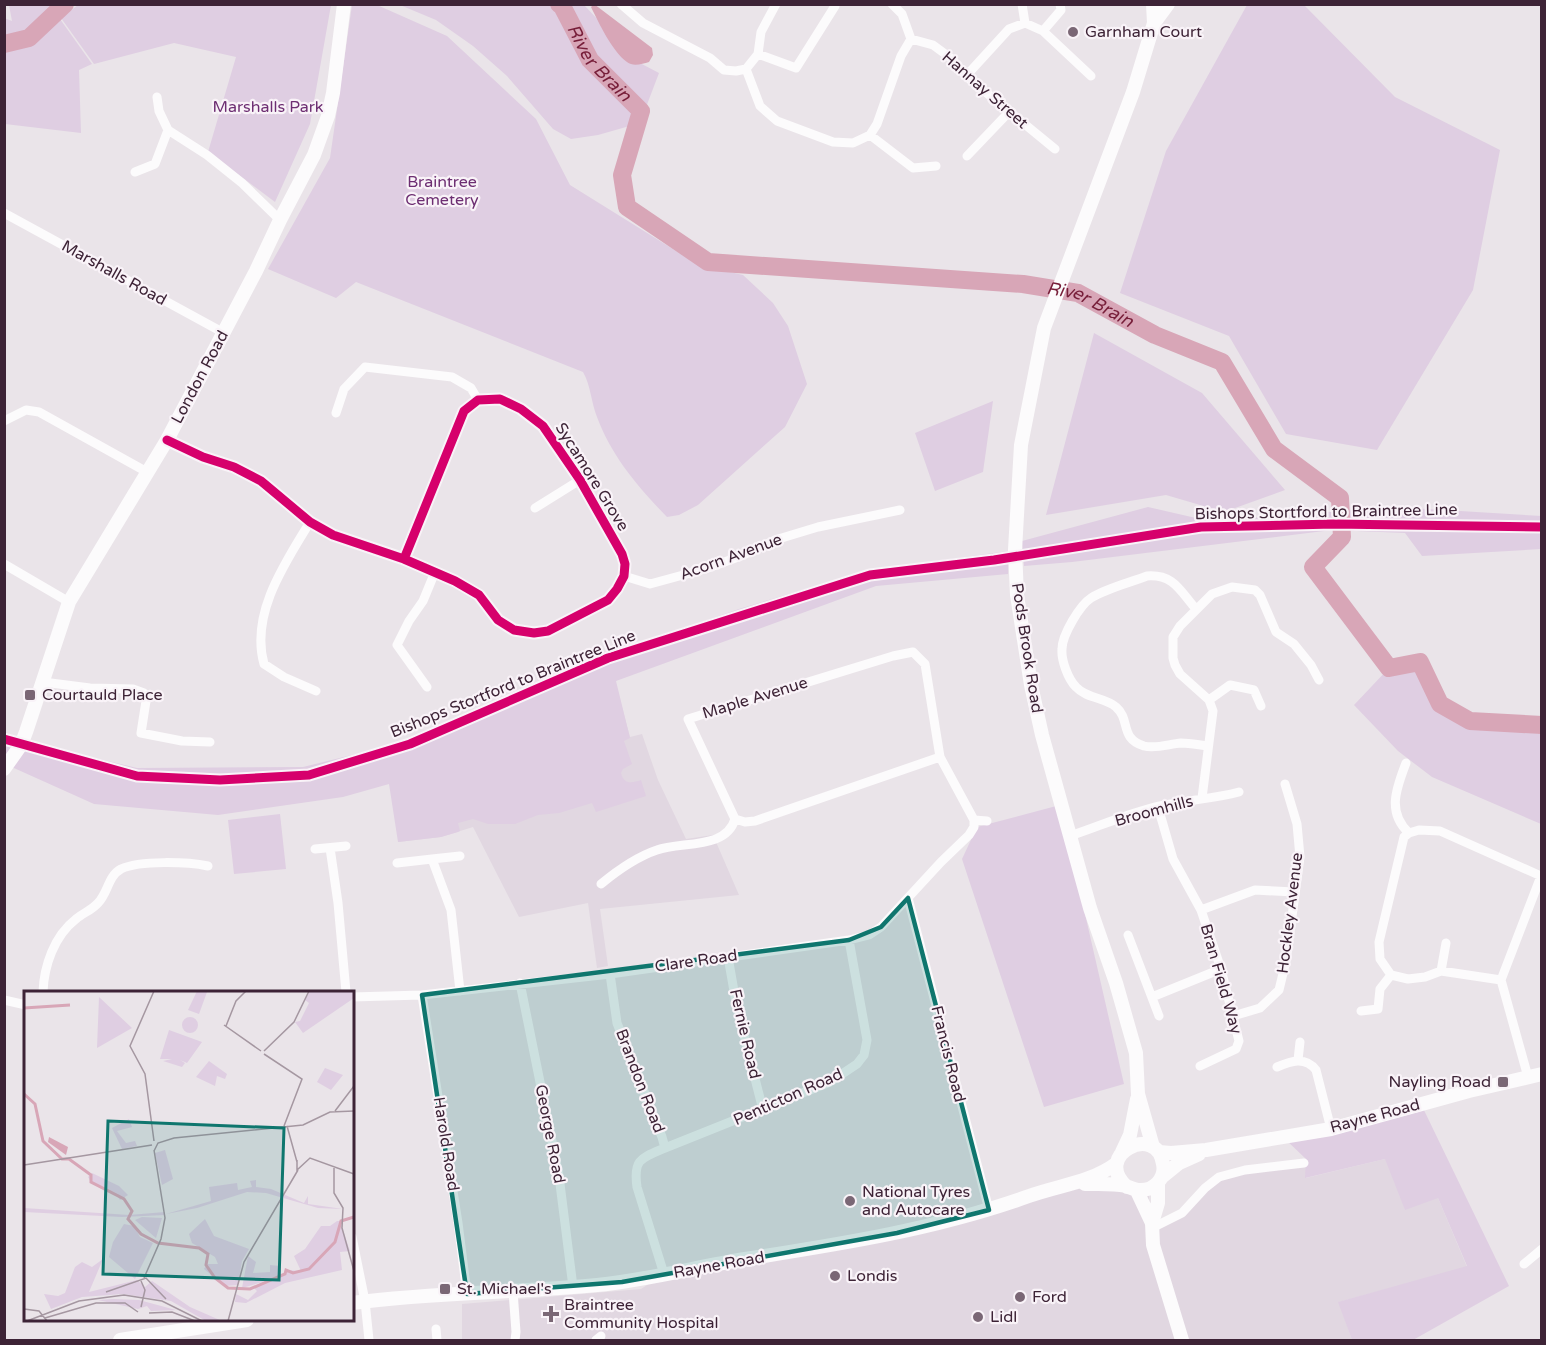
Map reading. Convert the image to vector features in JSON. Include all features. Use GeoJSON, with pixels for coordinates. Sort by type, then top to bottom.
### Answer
{"type":"FeatureCollection","features":[{"type":"Feature","properties":{"kind":"main road","name":"London Road"},"geometry":{"type":"LineString","coordinates":[[4,769],[21,745],[69,602],[167,440],[314,155],[328,116],[344,4]]}},
{"type":"Feature","properties":{"kind":"main road"},"geometry":{"type":"LineString","coordinates":[[1153,4],[1154,23]]}},
{"type":"Feature","properties":{"kind":"main road"},"geometry":{"type":"LineString","coordinates":[[1154,23],[1168,4]]}},
{"type":"Feature","properties":{"kind":"main road","name":"Pods Brook Road"},"geometry":{"type":"LineString","coordinates":[[1138,1094],[1136,1053],[1116,983],[1090,908],[1042,735],[1031,685],[1017,595],[1015,550],[1021,445],[1046,324],[1133,92],[1154,23]]}},
{"type":"Feature","properties":{"kind":"main road","name":"Rayne Road"},"geometry":{"type":"LineString","coordinates":[[359,1302],[621,1282],[897,1233],[962,1218],[1058,1187],[1078,1183],[1103,1173],[1129,1147],[1137,1144],[1171,1154],[1331,1129],[1469,1091],[1535,1076]]}},
{"type":"Feature","properties":{"kind":"main road"},"geometry":{"type":"LineString","coordinates":[[1138,1094],[1156,1150],[1164,1167],[1152,1226],[1153,1245],[1182,1341]]}},
{"type":"Feature","properties":{"kind":"main road"},"geometry":{"type":"LineString","coordinates":[[1138,1094],[1130,1135],[1120,1158],[1119,1177],[1132,1189],[1152,1226]]}},
{"type":"Feature","properties":{"kind":"main road","name":"Rayne Road"},"geometry":{"type":"LineString","coordinates":[[1078,1183],[1132,1189],[1152,1188],[1179,1163],[1206,1150]]}},
{"type":"Feature","properties":{"kind":"main road"},"geometry":{"type":"LineString","coordinates":[[120,1341],[148,1339],[242,1321]]}},
{"type":"Feature","properties":{"kind":"street"},"geometry":{"type":"LineString","coordinates":[[621,4],[643,22],[710,58],[724,70],[736,71],[746,69],[758,54],[761,32],[776,5]]}},
{"type":"Feature","properties":{"kind":"street"},"geometry":{"type":"LineString","coordinates":[[746,69],[760,106],[777,121],[833,142],[853,143],[870,135],[877,124],[901,56],[911,39],[902,14],[892,4]]}},
{"type":"Feature","properties":{"kind":"street"},"geometry":{"type":"LineString","coordinates":[[1022,4],[1025,23]]}},
{"type":"Feature","properties":{"kind":"street"},"geometry":{"type":"LineString","coordinates":[[1042,31],[1060,10],[1059,4]]}},
{"type":"Feature","properties":{"kind":"street"},"geometry":{"type":"LineString","coordinates":[[758,54],[796,68],[835,6]]}},
{"type":"Feature","properties":{"kind":"street"},"geometry":{"type":"LineString","coordinates":[[966,76],[1009,29],[1025,23],[1042,31],[1091,75]]}},
{"type":"Feature","properties":{"kind":"street","name":"Hannay Street"},"geometry":{"type":"LineString","coordinates":[[911,39],[933,45],[952,59],[966,76],[1055,149]]}},
{"type":"Feature","properties":{"kind":"street"},"geometry":{"type":"LineString","coordinates":[[157,97],[159,111],[168,130],[207,155],[242,183],[280,220]]}},
{"type":"Feature","properties":{"kind":"street"},"geometry":{"type":"LineString","coordinates":[[968,156],[1010,111]]}},
{"type":"Feature","properties":{"kind":"street"},"geometry":{"type":"LineString","coordinates":[[135,172],[156,164],[168,130]]}},
{"type":"Feature","properties":{"kind":"street"},"geometry":{"type":"LineString","coordinates":[[870,135],[913,168],[936,166]]}},
{"type":"Feature","properties":{"kind":"street","name":"Marshalls Road"},"geometry":{"type":"LineString","coordinates":[[4,213],[224,333]]}},
{"type":"Feature","properties":{"kind":"street"},"geometry":{"type":"LineString","coordinates":[[336,413],[344,389],[365,367],[452,377],[471,388],[478,400],[464,411],[457,425],[404,559]]}},
{"type":"Feature","properties":{"kind":"street","name":"Sycamore Grove"},"geometry":{"type":"LineString","coordinates":[[478,400],[500,399],[521,409],[543,426],[580,480],[622,554],[625,564],[624,576]]}},
{"type":"Feature","properties":{"kind":"street"},"geometry":{"type":"LineString","coordinates":[[4,421],[26,410],[39,411],[147,472]]}},
{"type":"Feature","properties":{"kind":"street"},"geometry":{"type":"LineString","coordinates":[[167,440],[203,457],[234,467],[261,481],[310,522],[333,535],[404,559],[479,595],[498,620],[514,630],[534,633],[548,630],[608,600],[624,576]]}},
{"type":"Feature","properties":{"kind":"street"},"geometry":{"type":"LineString","coordinates":[[535,508],[580,480]]}},
{"type":"Feature","properties":{"kind":"street","name":"Acorn Avenue"},"geometry":{"type":"LineString","coordinates":[[624,576],[650,585],[714,566],[775,540],[818,527],[900,510]]}},
{"type":"Feature","properties":{"kind":"street"},"geometry":{"type":"LineString","coordinates":[[310,522],[276,582],[266,608],[260,650],[264,664],[285,677],[316,691]]}},
{"type":"Feature","properties":{"kind":"street"},"geometry":{"type":"LineString","coordinates":[[4,564],[69,602]]}},
{"type":"Feature","properties":{"kind":"street"},"geometry":{"type":"LineString","coordinates":[[427,687],[397,645],[409,621],[423,602],[435,572]]}},
{"type":"Feature","properties":{"kind":"street"},"geometry":{"type":"LineString","coordinates":[[1196,609],[1170,579],[1147,576],[1092,598],[1083,604],[1061,649],[1070,679],[1076,687],[1085,694],[1116,707],[1121,713],[1127,733],[1134,741],[1151,747],[1183,743],[1208,746]]}},
{"type":"Feature","properties":{"kind":"street"},"geometry":{"type":"LineString","coordinates":[[1202,798],[1213,711],[1209,700],[1180,674],[1173,658],[1173,637],[1196,609],[1212,594],[1232,587],[1255,590],[1260,595],[1276,632],[1294,644],[1311,665],[1318,681]]}},
{"type":"Feature","properties":{"kind":"street","name":"Maple Avenue"},"geometry":{"type":"LineString","coordinates":[[735,819],[688,719],[893,656],[913,652],[925,664],[940,756]]}},
{"type":"Feature","properties":{"kind":"street"},"geometry":{"type":"LineString","coordinates":[[43,682],[90,688],[133,689],[144,693],[146,701],[141,733],[182,741],[210,742]]}},
{"type":"Feature","properties":{"kind":"street"},"geometry":{"type":"LineString","coordinates":[[1209,700],[1230,685],[1254,690],[1261,706]]}},
{"type":"Feature","properties":{"kind":"street"},"geometry":{"type":"LineString","coordinates":[[601,884],[621,868],[659,849],[716,839],[729,831],[735,819],[745,822],[755,821],[940,756],[974,820],[987,821]]}},
{"type":"Feature","properties":{"kind":"street"},"geometry":{"type":"LineString","coordinates":[[1406,763],[1396,789],[1394,804],[1402,826],[1409,832]]}},
{"type":"Feature","properties":{"kind":"street","name":"Hockley Avenue"},"geometry":{"type":"LineString","coordinates":[[1233,1016],[1260,1008],[1279,990],[1286,961],[1300,856],[1298,824],[1285,784]]}},
{"type":"Feature","properties":{"kind":"street","name":"Broomhills"},"geometry":{"type":"LineString","coordinates":[[1070,836],[1158,807],[1239,792]]}},
{"type":"Feature","properties":{"kind":"street","name":"Bran Field Way"},"geometry":{"type":"LineString","coordinates":[[1158,807],[1173,860],[1201,910],[1221,969],[1239,1041],[1236,1049],[1200,1066]]}},
{"type":"Feature","properties":{"kind":"street","name":"Clare Road"},"geometry":{"type":"LineString","coordinates":[[354,997],[422,995],[610,974],[849,940],[869,935],[881,927],[969,835],[974,827],[974,820]]}},
{"type":"Feature","properties":{"kind":"street"},"geometry":{"type":"LineString","coordinates":[[1501,980],[1441,971],[1425,977],[1408,979],[1391,975],[1380,959],[1379,942],[1401,848],[1404,837],[1409,832],[1440,831],[1541,876],[1501,980],[1535,1076]]}},
{"type":"Feature","properties":{"kind":"street"},"geometry":{"type":"LineString","coordinates":[[315,849],[346,846]]}},
{"type":"Feature","properties":{"kind":"street"},"geometry":{"type":"LineString","coordinates":[[330,848],[338,903],[346,991]]}},
{"type":"Feature","properties":{"kind":"street"},"geometry":{"type":"LineString","coordinates":[[44,991],[44,976],[58,937],[76,918],[99,903],[115,873],[133,866],[204,865],[204,854]]}},
{"type":"Feature","properties":{"kind":"street"},"geometry":{"type":"LineString","coordinates":[[397,862],[460,856]]}},
{"type":"Feature","properties":{"kind":"street"},"geometry":{"type":"LineString","coordinates":[[432,859],[451,910],[460,990]]}},
{"type":"Feature","properties":{"kind":"street"},"geometry":{"type":"LineString","coordinates":[[1201,910],[1255,890],[1294,892]]}},
{"type":"Feature","properties":{"kind":"street","name":"Francis Road"},"geometry":{"type":"LineString","coordinates":[[908,898],[988,1210]]}},
{"type":"Feature","properties":{"kind":"street"},"geometry":{"type":"LineString","coordinates":[[1128,935],[1159,1016]]}},
{"type":"Feature","properties":{"kind":"street","name":"Penticton Road"},"geometry":{"type":"LineString","coordinates":[[665,1148],[830,1082],[847,1072],[864,1055],[867,1040],[866,1027],[849,940]]}},
{"type":"Feature","properties":{"kind":"street"},"geometry":{"type":"LineString","coordinates":[[1441,971],[1446,944]]}},
{"type":"Feature","properties":{"kind":"street","name":"Fernie Road"},"geometry":{"type":"LineString","coordinates":[[729,957],[737,1008],[763,1110]]}},
{"type":"Feature","properties":{"kind":"street"},"geometry":{"type":"LineString","coordinates":[[1152,997],[1221,969]]}},
{"type":"Feature","properties":{"kind":"street","name":"Brandon Road"},"geometry":{"type":"LineString","coordinates":[[610,974],[617,1023],[665,1148],[640,1160],[636,1165],[635,1173],[637,1187],[664,1274]]}},
{"type":"Feature","properties":{"kind":"street"},"geometry":{"type":"LineString","coordinates":[[1360,1011],[1378,1009],[1380,989],[1391,975]]}},
{"type":"Feature","properties":{"kind":"street","name":"George Road"},"geometry":{"type":"LineString","coordinates":[[520,983],[559,1176],[573,1287]]}},
{"type":"Feature","properties":{"kind":"street","name":"Harold Road"},"geometry":{"type":"LineString","coordinates":[[422,995],[467,1294]]}},
{"type":"Feature","properties":{"kind":"street"},"geometry":{"type":"LineString","coordinates":[[4,1000],[24,1005]]}},
{"type":"Feature","properties":{"kind":"street"},"geometry":{"type":"LineString","coordinates":[[1298,1060],[1300,1042]]}},
{"type":"Feature","properties":{"kind":"street"},"geometry":{"type":"LineString","coordinates":[[1277,1067],[1298,1060],[1312,1065],[1316,1070],[1331,1129]]}},
{"type":"Feature","properties":{"kind":"street"},"geometry":{"type":"LineString","coordinates":[[1152,1226],[1182,1213],[1205,1188],[1219,1177],[1245,1170],[1304,1163]]}},
{"type":"Feature","properties":{"kind":"street"},"geometry":{"type":"LineString","coordinates":[[1524,1264],[1542,1249]]}},
{"type":"Feature","properties":{"kind":"street"},"geometry":{"type":"LineString","coordinates":[[354,1256],[359,1302],[369,1341]]}},
{"type":"Feature","properties":{"kind":"street"},"geometry":{"type":"LineString","coordinates":[[513,1291],[515,1341]]}},
{"type":"Feature","properties":{"kind":"street"},"geometry":{"type":"LineString","coordinates":[[436,1329],[437,1341]]}},
{"type":"Feature","properties":{"kind":"highlighted area"},"geometry":{"type":"Polygon","coordinates":[[[908,898],[989,1210],[897,1233],[622,1282],[467,1294],[422,995],[849,940],[881,927],[908,898]]]}},
{"type":"Feature","properties":{"kind":"shaded area"},"geometry":{"type":"Polygon","coordinates":[[[594,4],[652,48],[653,55],[649,62],[632,64],[621,57],[598,21],[591,7],[594,4]]]}},
{"type":"Feature","properties":{"kind":"shaded area"},"geometry":{"type":"Polygon","coordinates":[[[615,681],[630,737],[642,734],[658,780],[686,839],[713,835],[739,895],[600,909],[608,966],[597,968],[588,903],[519,917],[473,827],[441,837],[398,842],[615,681]]]}},
{"type":"Feature","properties":{"kind":"shaded area"},"geometry":{"type":"Polygon","coordinates":[[[1307,1159],[1306,1178],[1385,1159],[1438,1198],[1467,1267],[1339,1302],[1352,1340],[462,1340],[462,1304],[641,1289],[664,1274],[790,1253],[1058,1187],[1148,1189],[1152,1227],[1182,1213],[1219,1177],[1283,1166],[1307,1159]]]}},
{"type":"Feature","properties":{"kind":"green space"},"geometry":{"type":"Polygon","coordinates":[[[9,5],[59,5],[52,11],[92,64],[79,70],[81,133],[5,124],[4,18],[12,21],[9,5]]]}},
{"type":"Feature","properties":{"kind":"green space","name":"Marshalls Park"},"geometry":{"type":"Polygon","coordinates":[[[78,5],[331,5],[310,124],[275,202],[208,152],[236,57],[174,43],[94,64],[61,18],[78,5]]]}},
{"type":"Feature","properties":{"kind":"green space","name":"Braintree Cemetery"},"geometry":{"type":"Polygon","coordinates":[[[352,5],[377,5],[447,36],[536,119],[570,185],[697,264],[743,275],[773,303],[788,326],[807,384],[785,427],[698,505],[679,515],[667,517],[646,494],[627,471],[603,432],[583,372],[356,282],[336,298],[268,269],[330,158],[352,5]]]}},
{"type":"Feature","properties":{"kind":"green space"},"geometry":{"type":"Polygon","coordinates":[[[400,5],[584,5],[638,62],[659,73],[640,123],[598,135],[571,139],[553,129],[507,76],[473,46],[436,20],[400,5]]]}},
{"type":"Feature","properties":{"kind":"green space"},"geometry":{"type":"Polygon","coordinates":[[[1247,5],[1304,5],[1395,97],[1500,150],[1473,290],[1377,450],[1286,434],[1229,336],[1120,293],[1166,151],[1247,5]]]}},
{"type":"Feature","properties":{"kind":"green space"},"geometry":{"type":"Polygon","coordinates":[[[1094,333],[1202,393],[1285,490],[1224,512],[1166,495],[1046,515],[1094,333]]]}},
{"type":"Feature","properties":{"kind":"green space"},"geometry":{"type":"Polygon","coordinates":[[[993,401],[983,472],[935,491],[915,433],[993,401]]]}},
{"type":"Feature","properties":{"kind":"green space"},"geometry":{"type":"Polygon","coordinates":[[[1148,507],[1209,521],[1394,507],[1542,516],[1541,549],[1422,556],[1405,533],[1332,530],[1024,566],[1022,541],[1148,507]]]}},
{"type":"Feature","properties":{"kind":"green space"},"geometry":{"type":"Polygon","coordinates":[[[1009,551],[1008,574],[876,586],[616,681],[630,738],[624,741],[632,764],[623,769],[622,777],[632,782],[641,780],[646,796],[596,812],[592,803],[559,813],[538,815],[515,824],[488,824],[473,819],[458,823],[460,831],[458,832],[441,837],[398,842],[389,784],[343,797],[218,815],[94,804],[5,764],[4,732],[37,744],[137,768],[303,767],[401,743],[603,656],[739,609],[869,570],[1009,551]]]}},
{"type":"Feature","properties":{"kind":"green space"},"geometry":{"type":"Polygon","coordinates":[[[1420,662],[1440,704],[1470,721],[1541,725],[1541,824],[1432,777],[1398,751],[1354,705],[1389,668],[1420,662]]]}},
{"type":"Feature","properties":{"kind":"green space"},"geometry":{"type":"Polygon","coordinates":[[[1060,805],[1124,1084],[1044,1107],[962,859],[977,827],[1060,805]]]}},
{"type":"Feature","properties":{"kind":"green space"},"geometry":{"type":"Polygon","coordinates":[[[280,814],[286,869],[234,874],[228,820],[280,814]]]}},
{"type":"Feature","properties":{"kind":"green space"},"geometry":{"type":"Polygon","coordinates":[[[1421,1104],[1509,1286],[1413,1340],[1352,1340],[1338,1302],[1467,1266],[1438,1198],[1405,1210],[1385,1159],[1305,1178],[1306,1159],[1284,1138],[1421,1104]]]}},
{"type":"Feature","properties":{"kind":"waterway","name":"River Brain"},"geometry":{"type":"LineString","coordinates":[[4,44],[29,38],[65,4]]}},
{"type":"Feature","properties":{"kind":"waterway","name":"River Brain"},"geometry":{"type":"LineString","coordinates":[[559,4],[590,60],[641,111],[622,175],[627,207],[708,262],[1023,284],[1078,293],[1155,335],[1222,362],[1274,449],[1340,498],[1342,537],[1313,567],[1389,668],[1420,662],[1440,704],[1470,721],[1542,725]]}},
{"type":"Feature","properties":{"kind":"cycle path"},"geometry":{"type":"LineString","coordinates":[[167,440],[203,457],[234,467],[261,481],[310,522],[333,535],[404,559],[455,581],[479,595],[498,620],[514,630],[534,633],[548,631],[608,600],[624,576],[625,564],[622,554],[580,480],[543,426],[521,409],[500,399],[478,400],[464,411],[404,559]]}},
{"type":"Feature","properties":{"kind":"cycle path","name":"Bishops Stortford to Braintree Line"},"geometry":{"type":"LineString","coordinates":[[4,739],[137,776],[220,780],[309,775],[410,744],[608,658],[870,575],[994,560],[1201,527],[1334,524],[1542,527]]}},
{"type":"Feature","properties":{"kind":"place","name":"Garnham Court"},"geometry":{"type":"Point","coordinates":[1073,32]}},
{"type":"Feature","properties":{"kind":"place","name":"Courtauld Place"},"geometry":{"type":"Point","coordinates":[30,695]}},
{"type":"Feature","properties":{"kind":"place","name":"Nayling Road"},"geometry":{"type":"Point","coordinates":[1503,1082]}},
{"type":"Feature","properties":{"kind":"place","name":"National Tyres and Autocare"},"geometry":{"type":"Point","coordinates":[850,1201]}},
{"type":"Feature","properties":{"kind":"place","name":"Londis"},"geometry":{"type":"Point","coordinates":[835,1276]}},
{"type":"Feature","properties":{"kind":"place","name":"St. Michael's"},"geometry":{"type":"Point","coordinates":[445,1289]}},
{"type":"Feature","properties":{"kind":"place","name":"Ford"},"geometry":{"type":"Point","coordinates":[1020,1297]}},
{"type":"Feature","properties":{"kind":"place","name":"Braintree Community Hospital"},"geometry":{"type":"Point","coordinates":[551,1314]}},
{"type":"Feature","properties":{"kind":"place","name":"Lidl"},"geometry":{"type":"Point","coordinates":[978,1317]}}]}
